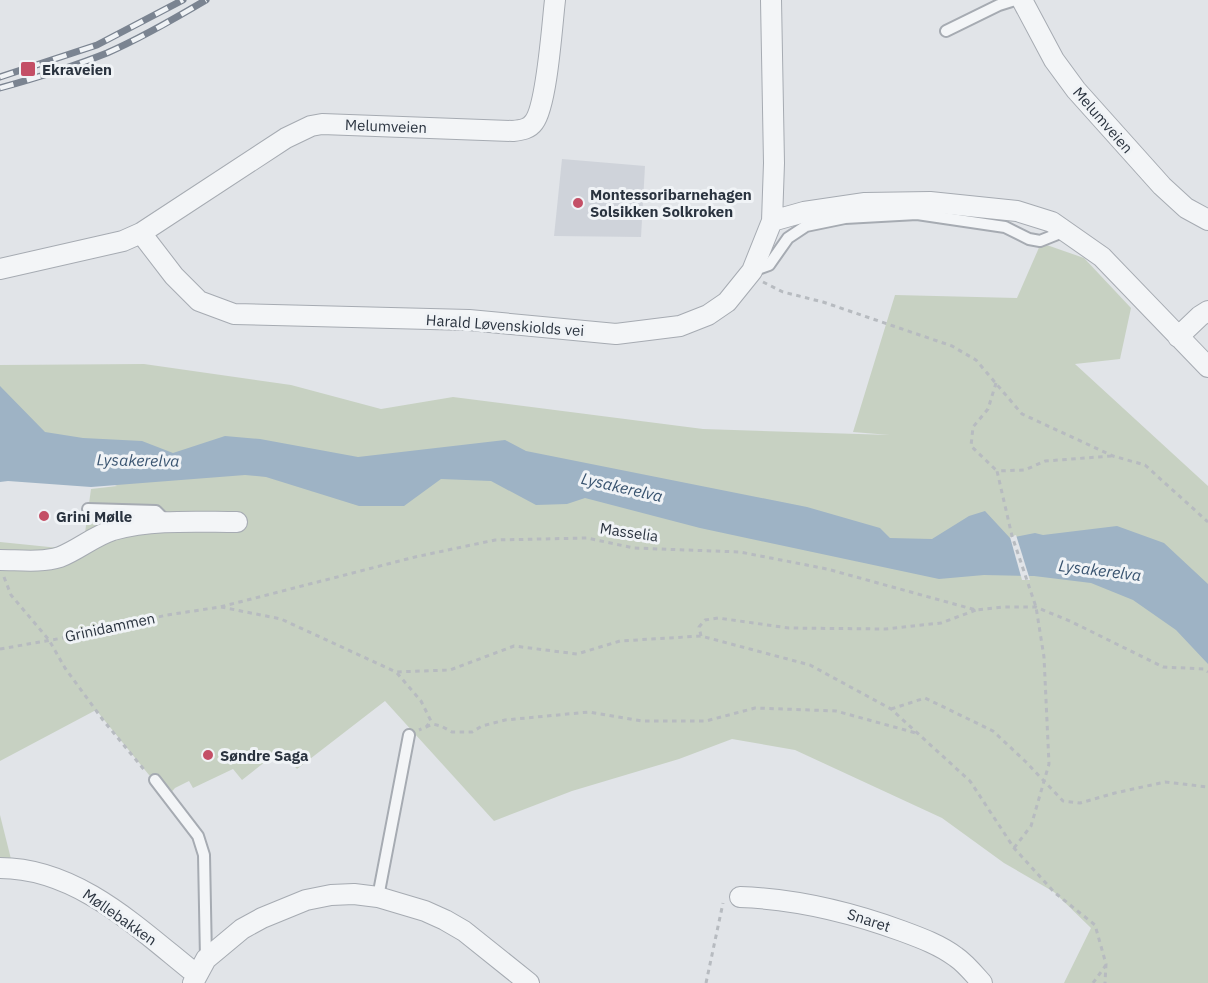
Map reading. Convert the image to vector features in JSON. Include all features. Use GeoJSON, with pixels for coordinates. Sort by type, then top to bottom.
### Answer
{"type":"FeatureCollection","features":[{"type":"Feature","properties":{"kind":"street","name":"Melumveien"},"geometry":{"type":"LineString","coordinates":[[141,233],[286,138],[311,126],[322,124],[513,130],[528,128],[537,118],[542,98],[555,0]]}},
{"type":"Feature","properties":{"kind":"street","name":"Harald Løvenskiolds vei"},"geometry":{"type":"LineString","coordinates":[[141,233],[174,276],[199,301],[234,314],[469,320],[616,334],[680,326],[708,315],[727,302],[752,271],[772,221],[774,163],[771,0]]}},
{"type":"Feature","properties":{"kind":"street","name":"Melumveien"},"geometry":{"type":"LineString","coordinates":[[1022,0],[1054,60],[1076,90],[1162,186],[1186,208],[1208,220]]}},
{"type":"Feature","properties":{"kind":"street"},"geometry":{"type":"LineString","coordinates":[[772,221],[804,212],[865,203],[930,202],[1017,211],[1052,222],[1102,257],[1208,367]]}},
{"type":"Feature","properties":{"kind":"street"},"geometry":{"type":"LineString","coordinates":[[0,268],[123,241],[141,233]]}},
{"type":"Feature","properties":{"kind":"street"},"geometry":{"type":"LineString","coordinates":[[1178,337],[1208,311]]}},
{"type":"Feature","properties":{"kind":"street"},"geometry":{"type":"LineString","coordinates":[[2,568],[59,557],[110,531],[136,525],[167,522],[237,522]]}},
{"type":"Feature","properties":{"kind":"street","name":"Møllebakken"},"geometry":{"type":"LineString","coordinates":[[0,868],[19,868],[49,875],[79,888],[111,908],[199,972]]}},
{"type":"Feature","properties":{"kind":"street"},"geometry":{"type":"LineString","coordinates":[[199,972],[242,929],[287,907],[306,900],[332,895],[378,897],[425,911],[464,932],[530,983]]}},
{"type":"Feature","properties":{"kind":"street","name":"Snaret"},"geometry":{"type":"LineString","coordinates":[[733,895],[773,898],[827,908],[888,926],[932,942],[957,957],[982,983]]}},
{"type":"Feature","properties":{"kind":"lane"},"geometry":{"type":"LineString","coordinates":[[946,31],[999,5],[1015,0]]}},
{"type":"Feature","properties":{"kind":"lane"},"geometry":{"type":"LineString","coordinates":[[752,271],[769,265],[788,238],[806,226],[845,218],[917,214],[1005,227],[1029,240],[1040,241],[1065,231]]}},
{"type":"Feature","properties":{"kind":"lane"},"geometry":{"type":"LineString","coordinates":[[88,509],[156,511],[167,522]]}},
{"type":"Feature","properties":{"kind":"lane"},"geometry":{"type":"LineString","coordinates":[[378,897],[409,735]]}},
{"type":"Feature","properties":{"kind":"lane"},"geometry":{"type":"LineString","coordinates":[[155,780],[198,836],[204,855],[199,972]]}},
{"type":"Feature","properties":{"kind":"path"},"geometry":{"type":"LineString","coordinates":[[752,271],[761,281],[783,292],[823,302],[952,346],[976,360],[1022,414],[1113,456],[1145,465],[1208,522]]}},
{"type":"Feature","properties":{"kind":"path"},"geometry":{"type":"LineString","coordinates":[[996,384],[988,409],[973,427],[971,446],[997,471],[1012,536],[1036,607],[1044,657],[1049,764],[1031,825],[1014,848]]}},
{"type":"Feature","properties":{"kind":"path"},"geometry":{"type":"LineString","coordinates":[[997,471],[1025,470],[1045,461],[1113,456]]}},
{"type":"Feature","properties":{"kind":"path","name":"Masselia"},"geometry":{"type":"LineString","coordinates":[[220,607],[415,557],[495,540],[587,538],[634,548],[740,552],[827,569],[976,610],[1036,607]]}},
{"type":"Feature","properties":{"kind":"path"},"geometry":{"type":"LineString","coordinates":[[2,568],[11,595],[49,640],[65,668],[103,720],[155,780]]}},
{"type":"Feature","properties":{"kind":"path"},"geometry":{"type":"LineString","coordinates":[[220,607],[281,619],[396,672],[421,702],[431,722],[426,727]]}},
{"type":"Feature","properties":{"kind":"path","name":"Grinidammen"},"geometry":{"type":"LineString","coordinates":[[0,649],[167,615],[220,607]]}},
{"type":"Feature","properties":{"kind":"path"},"geometry":{"type":"LineString","coordinates":[[1036,607],[1072,622],[1163,667],[1204,669],[1208,672]]}},
{"type":"Feature","properties":{"kind":"path"},"geometry":{"type":"LineString","coordinates":[[701,636],[699,627],[705,620],[718,618],[789,628],[885,629],[941,623],[976,610]]}},
{"type":"Feature","properties":{"kind":"path"},"geometry":{"type":"LineString","coordinates":[[396,672],[450,670],[514,646],[577,654],[620,641],[701,636],[810,665],[891,709],[970,782],[1014,848],[1054,892],[1095,926],[1106,964],[1105,983]]}},
{"type":"Feature","properties":{"kind":"path"},"geometry":{"type":"LineString","coordinates":[[891,709],[925,698],[993,731],[1063,801],[1080,803],[1165,782],[1208,787]]}},
{"type":"Feature","properties":{"kind":"path"},"geometry":{"type":"LineString","coordinates":[[409,735],[433,724],[452,732],[472,732],[482,726],[505,720],[589,712],[642,721],[706,721],[755,708],[836,711],[918,733]]}},
{"type":"Feature","properties":{"kind":"path"},"geometry":{"type":"LineString","coordinates":[[706,983],[733,895]]}},
{"type":"Feature","properties":{"kind":"path"},"geometry":{"type":"LineString","coordinates":[[1093,983],[1106,964]]}},
{"type":"Feature","properties":{"kind":"shaded area"},"geometry":{"type":"Polygon","coordinates":[[[562,159],[645,166],[641,237],[554,236],[562,159]]]}},
{"type":"Feature","properties":{"kind":"green space"},"geometry":{"type":"Polygon","coordinates":[[[1041,243],[1084,258],[1131,308],[1120,359],[1075,364],[1208,486],[1208,983],[1064,983],[1091,928],[1054,892],[1004,863],[942,818],[795,750],[732,739],[679,759],[572,791],[494,821],[385,701],[297,769],[280,750],[242,780],[233,769],[193,788],[189,781],[175,788],[167,797],[96,710],[0,761],[0,542],[79,550],[85,533],[91,489],[117,486],[54,459],[0,395],[0,365],[144,364],[291,385],[381,409],[453,397],[703,429],[890,435],[853,432],[895,295],[1017,298],[1041,243]]]}},
{"type":"Feature","properties":{"kind":"green space"},"geometry":{"type":"Polygon","coordinates":[[[0,815],[12,863],[0,862],[0,815]]]}},
{"type":"Feature","properties":{"kind":"water","name":"Lysakerelva"},"geometry":{"type":"Polygon","coordinates":[[[0,386],[45,432],[83,438],[142,441],[173,453],[225,436],[260,439],[358,457],[505,440],[526,451],[807,507],[880,528],[890,538],[932,539],[969,516],[985,511],[1010,538],[1035,533],[1043,535],[1117,526],[1164,543],[1208,584],[1208,664],[1176,630],[1133,600],[1091,583],[1034,576],[984,575],[939,579],[700,528],[585,498],[567,504],[536,505],[491,481],[441,479],[404,506],[359,506],[266,477],[245,475],[91,487],[0,482],[0,386]]]}},
{"type":"Feature","properties":{"kind":"pier"},"geometry":{"type":"Polygon","coordinates":[[[1016,535],[1030,580],[1022,580],[1010,537],[1016,535]]]}},
{"type":"Feature","properties":{"kind":"railway"},"geometry":{"type":"LineString","coordinates":[[0,77],[97,45],[183,0]]}},
{"type":"Feature","properties":{"kind":"railway"},"geometry":{"type":"LineString","coordinates":[[0,88],[107,53],[206,0]]}},
{"type":"Feature","properties":{"kind":"place","name":"Ekraveien"},"geometry":{"type":"Point","coordinates":[28,69]}},
{"type":"Feature","properties":{"kind":"place","name":"Montessoribarnehagen Solsikken Solkroken"},"geometry":{"type":"Point","coordinates":[578,203]}},
{"type":"Feature","properties":{"kind":"place","name":"Grini Mølle"},"geometry":{"type":"Point","coordinates":[44,516]}},
{"type":"Feature","properties":{"kind":"place","name":"Søndre Saga"},"geometry":{"type":"Point","coordinates":[208,755]}}]}
